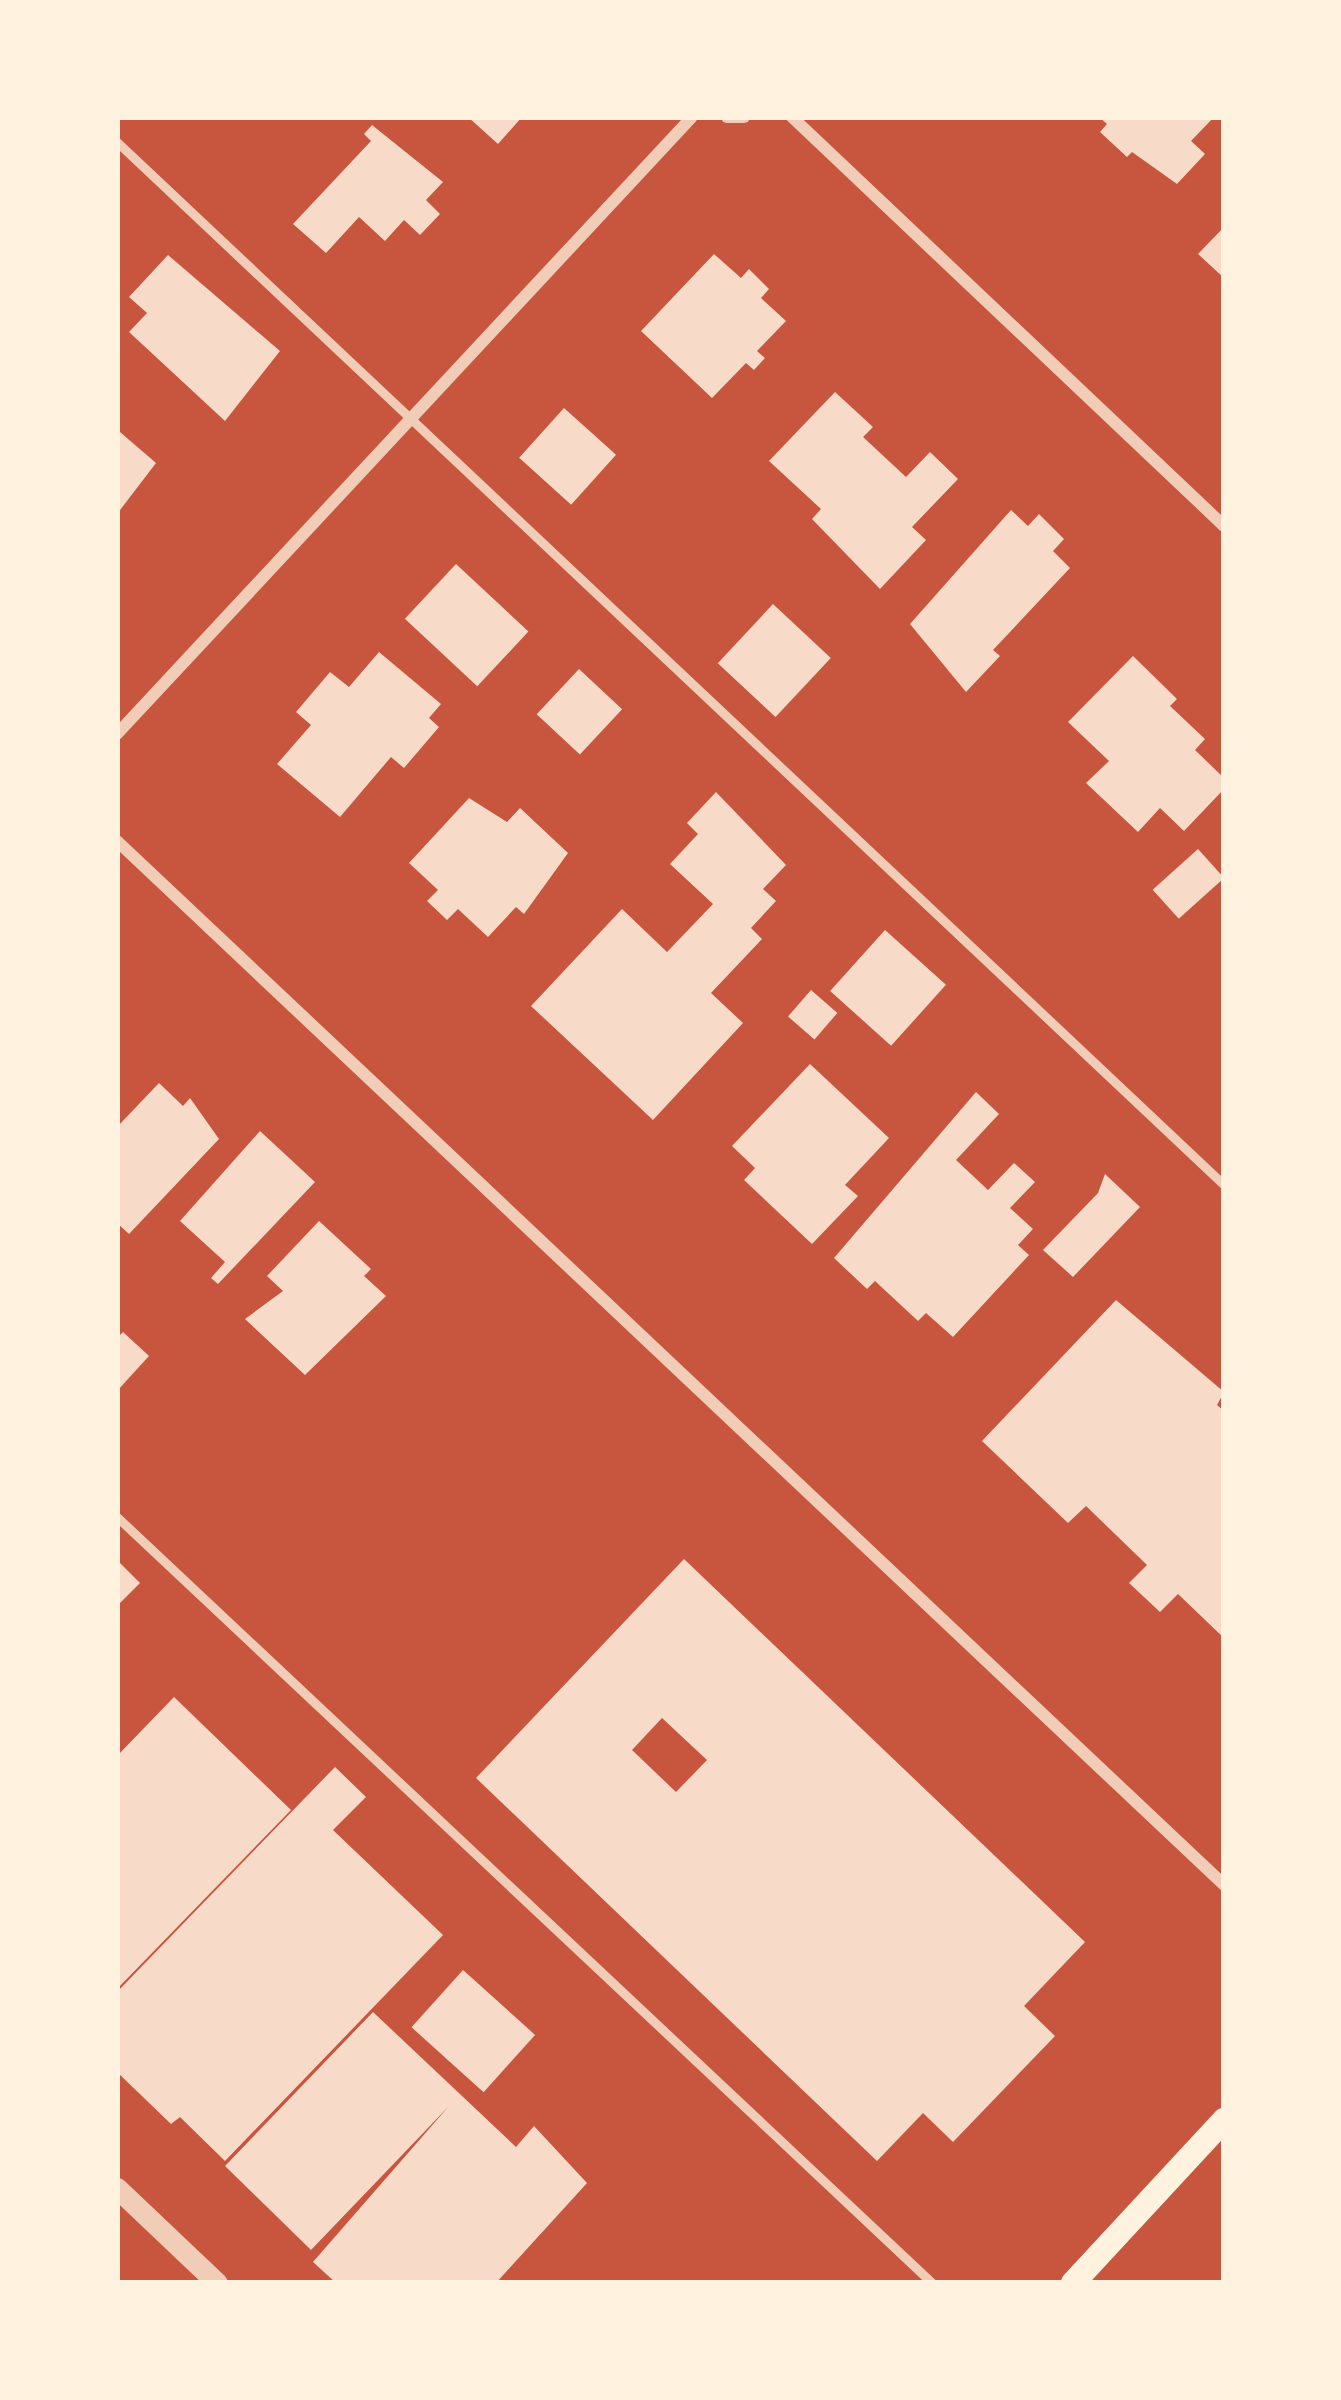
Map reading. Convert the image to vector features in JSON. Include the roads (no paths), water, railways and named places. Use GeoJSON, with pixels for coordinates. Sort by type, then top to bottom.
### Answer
{"type":"FeatureCollection","features":[{"type":"Feature","properties":{"kind":"main road"},"geometry":{"type":"LineString","coordinates":[[1072,2283],[1224,2120]]}},
{"type":"Feature","properties":{"kind":"street"},"geometry":{"type":"LineString","coordinates":[[117,734],[692,117]]}},
{"type":"Feature","properties":{"kind":"street"},"geometry":{"type":"LineString","coordinates":[[728,117],[744,117]]}},
{"type":"Feature","properties":{"kind":"street"},"geometry":{"type":"LineString","coordinates":[[792,117],[1224,526]]}},
{"type":"Feature","properties":{"kind":"street"},"geometry":{"type":"LineString","coordinates":[[117,841],[1224,1885]]}},
{"type":"Feature","properties":{"kind":"street"},"geometry":{"type":"LineString","coordinates":[[117,2188],[217,2283]]}},
{"type":"Feature","properties":{"kind":"lane"},"geometry":{"type":"LineString","coordinates":[[117,142],[1224,1184]]}},
{"type":"Feature","properties":{"kind":"lane"},"geometry":{"type":"LineString","coordinates":[[117,1517],[932,2283]]}}]}
